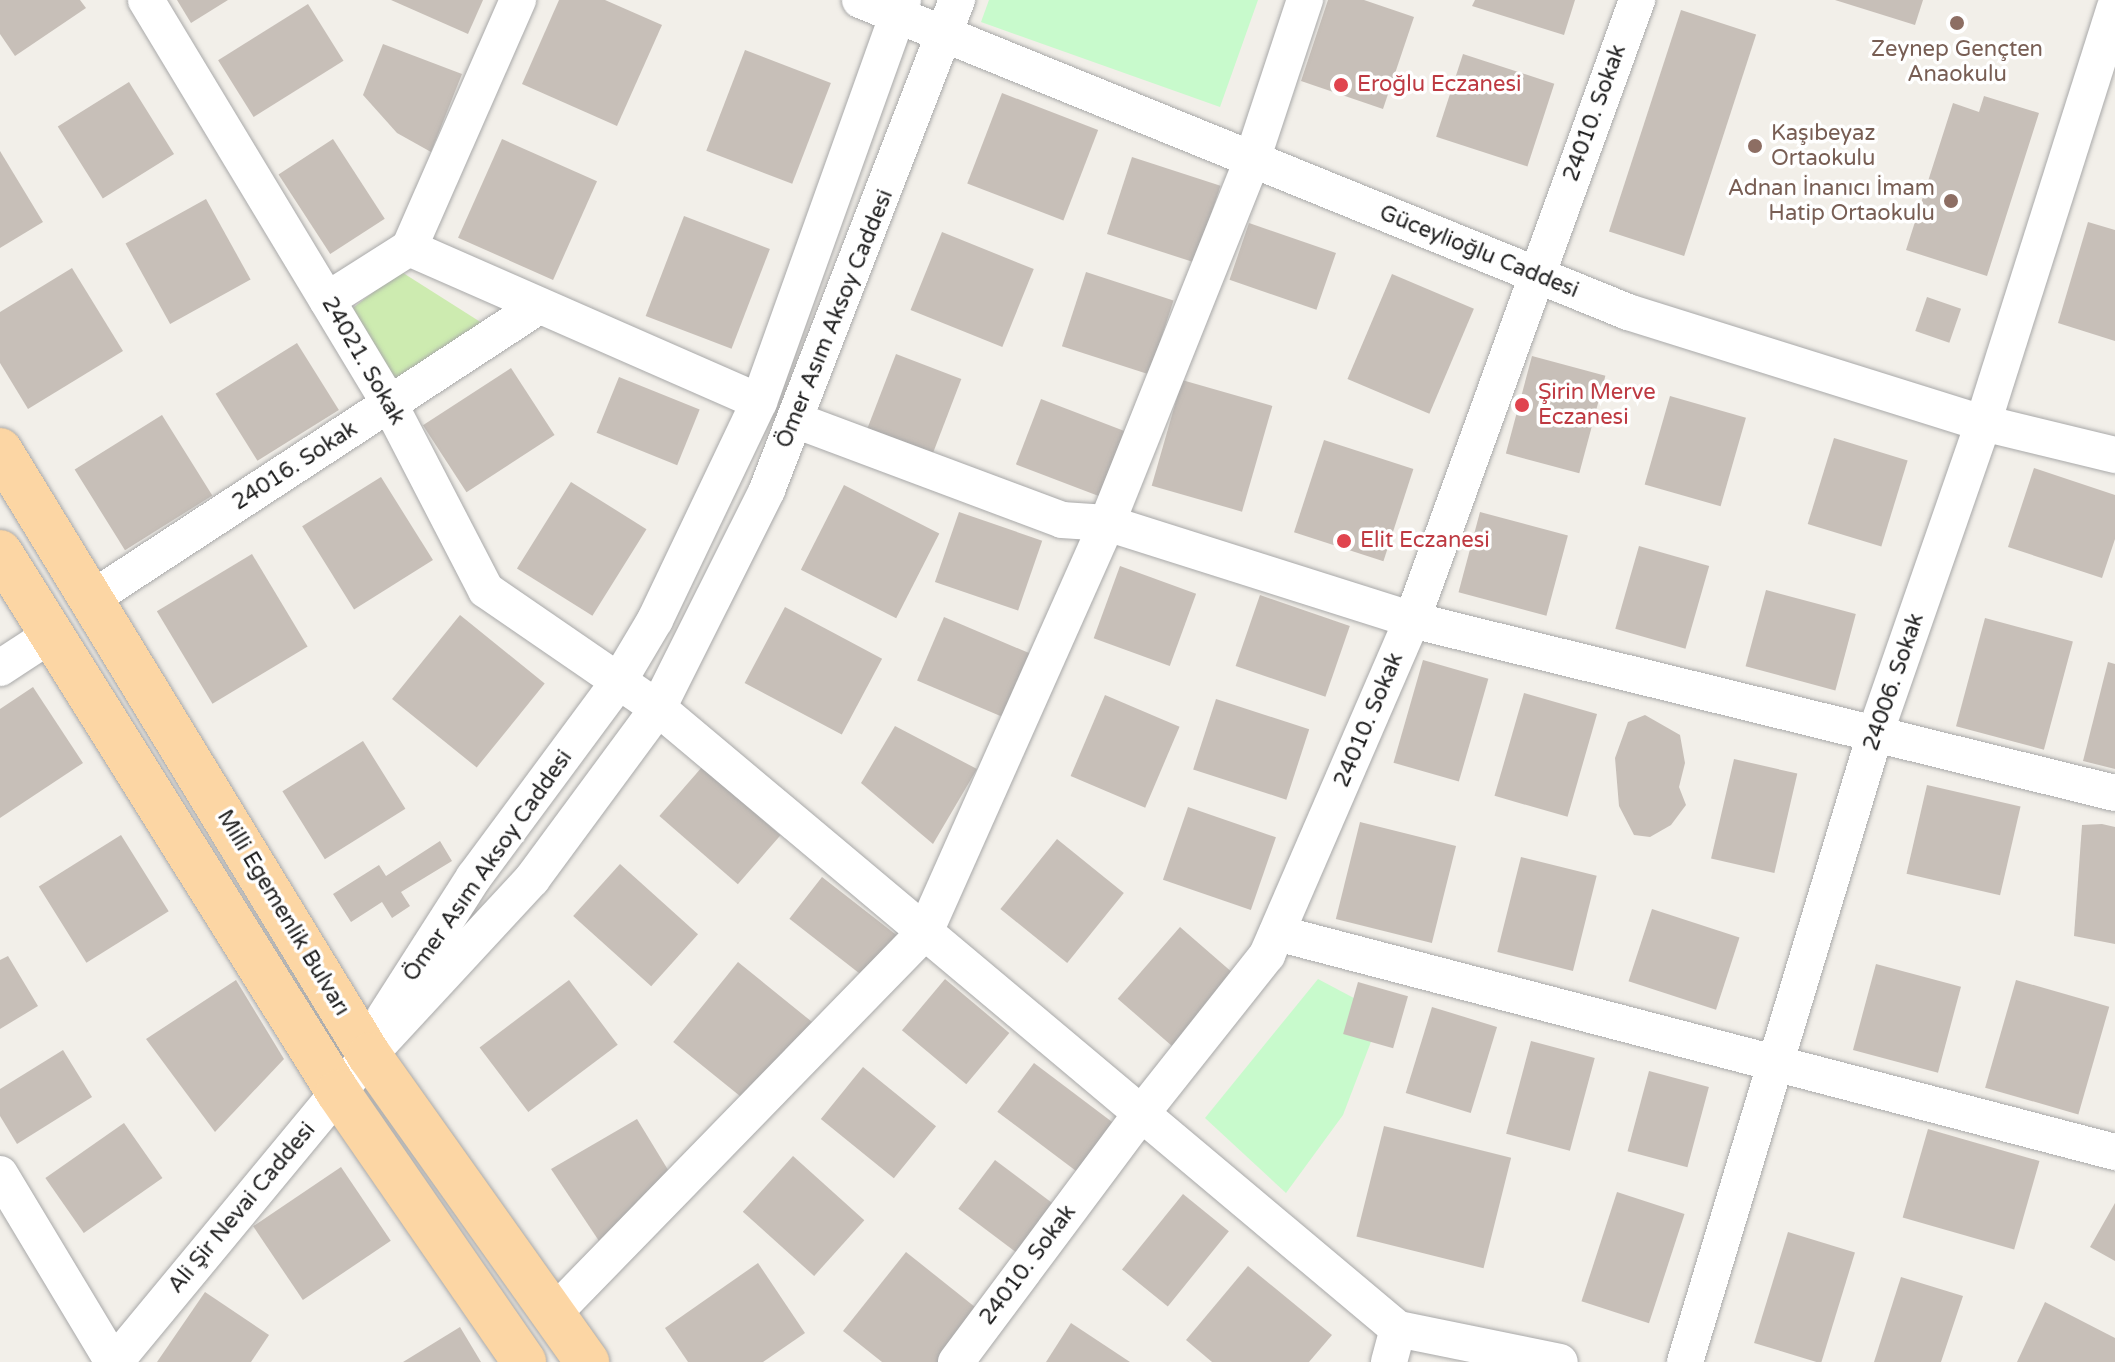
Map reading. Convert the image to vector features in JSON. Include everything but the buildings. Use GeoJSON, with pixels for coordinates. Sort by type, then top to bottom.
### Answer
{"type":"FeatureCollection","features":[{"type":"Feature","properties":{"kind":"main road","name":"Milli Egemenlik Bulvarı"},"geometry":{"type":"LineString","coordinates":[[0,450],[369,1055],[556,1311],[587,1362]]}},
{"type":"Feature","properties":{"kind":"main road","name":"Milli Egemenlik Bulvarı"},"geometry":{"type":"LineString","coordinates":[[0,552],[338,1092],[524,1362]]}},
{"type":"Feature","properties":{"kind":"street","name":"24021. Sokak"},"geometry":{"type":"LineString","coordinates":[[146,0],[390,405],[486,590],[617,684],[658,708],[1141,1114],[1393,1346]]}},
{"type":"Feature","properties":{"kind":"street"},"geometry":{"type":"LineString","coordinates":[[327,300],[409,248],[518,0]]}},
{"type":"Feature","properties":{"kind":"street","name":"Güceylioğlu Caddesi"},"geometry":{"type":"LineString","coordinates":[[860,0],[951,16],[1252,160],[1628,312],[1983,423],[2115,455]]}},
{"type":"Feature","properties":{"kind":"street"},"geometry":{"type":"LineString","coordinates":[[556,1311],[925,932],[1107,523],[1252,160],[1305,0]]}},
{"type":"Feature","properties":{"kind":"street","name":"24010. Sokak"},"geometry":{"type":"LineString","coordinates":[[956,1362],[1141,1114],[1267,955],[1412,620],[1637,0]]}},
{"type":"Feature","properties":{"kind":"street","name":"24006. Sokak"},"geometry":{"type":"LineString","coordinates":[[1685,1362],[1772,1063],[1876,731],[1983,423],[2115,7]]}},
{"type":"Feature","properties":{"kind":"street","name":"Ömer Asım Aksoy Caddesi"},"geometry":{"type":"LineString","coordinates":[[369,1055],[390,1004],[474,877],[617,684],[655,620],[759,402],[900,8]]}},
{"type":"Feature","properties":{"kind":"street","name":"Ömer Asım Aksoy Caddesi"},"geometry":{"type":"LineString","coordinates":[[369,1055],[532,879],[658,708],[767,490],[951,16]]}},
{"type":"Feature","properties":{"kind":"street"},"geometry":{"type":"LineString","coordinates":[[409,248],[759,402]]}},
{"type":"Feature","properties":{"kind":"street","name":"24016. Sokak"},"geometry":{"type":"LineString","coordinates":[[91,599],[539,306]]}},
{"type":"Feature","properties":{"kind":"street"},"geometry":{"type":"LineString","coordinates":[[795,420],[1062,520],[1107,523],[1412,620],[1876,731],[2115,793]]}},
{"type":"Feature","properties":{"kind":"street"},"geometry":{"type":"LineString","coordinates":[[0,668],[52,634]]}},
{"type":"Feature","properties":{"kind":"street"},"geometry":{"type":"LineString","coordinates":[[1277,933],[2115,1152]]}},
{"type":"Feature","properties":{"kind":"street","name":"Ali Şir Nevai Caddesi"},"geometry":{"type":"LineString","coordinates":[[114,1362],[369,1055]]}},
{"type":"Feature","properties":{"kind":"street"},"geometry":{"type":"LineString","coordinates":[[0,1174],[114,1362]]}},
{"type":"Feature","properties":{"kind":"street"},"geometry":{"type":"LineString","coordinates":[[1393,1346],[1560,1362]]}},
{"type":"Feature","properties":{"kind":"green space"},"geometry":{"type":"Polygon","coordinates":[[[989,0],[1258,0],[1220,107],[981,22],[989,0]]]}},
{"type":"Feature","properties":{"kind":"green space"},"geometry":{"type":"Polygon","coordinates":[[[400,271],[482,323],[395,385],[353,308],[400,271]]]}},
{"type":"Feature","properties":{"kind":"green space"},"geometry":{"type":"Polygon","coordinates":[[[1318,979],[1382,1013],[1343,1115],[1286,1193],[1205,1118],[1318,979]]]}},
{"type":"Feature","properties":{"kind":"place","name":"Zeynep Gençten Anaokulu"},"geometry":{"type":"Point","coordinates":[1957,23]}},
{"type":"Feature","properties":{"kind":"place","name":"Eroğlu Eczanesi"},"geometry":{"type":"Point","coordinates":[1341,85]}},
{"type":"Feature","properties":{"kind":"place","name":"Kaşıbeyaz Ortaokulu"},"geometry":{"type":"Point","coordinates":[1755,146]}},
{"type":"Feature","properties":{"kind":"place","name":"Adnan İnanıcı İmam Hatip Ortaokulu"},"geometry":{"type":"Point","coordinates":[1951,201]}},
{"type":"Feature","properties":{"kind":"place","name":"Şirin Merve Eczanesi"},"geometry":{"type":"Point","coordinates":[1522,405]}},
{"type":"Feature","properties":{"kind":"place","name":"Elit Eczanesi"},"geometry":{"type":"Point","coordinates":[1344,541]}}]}
